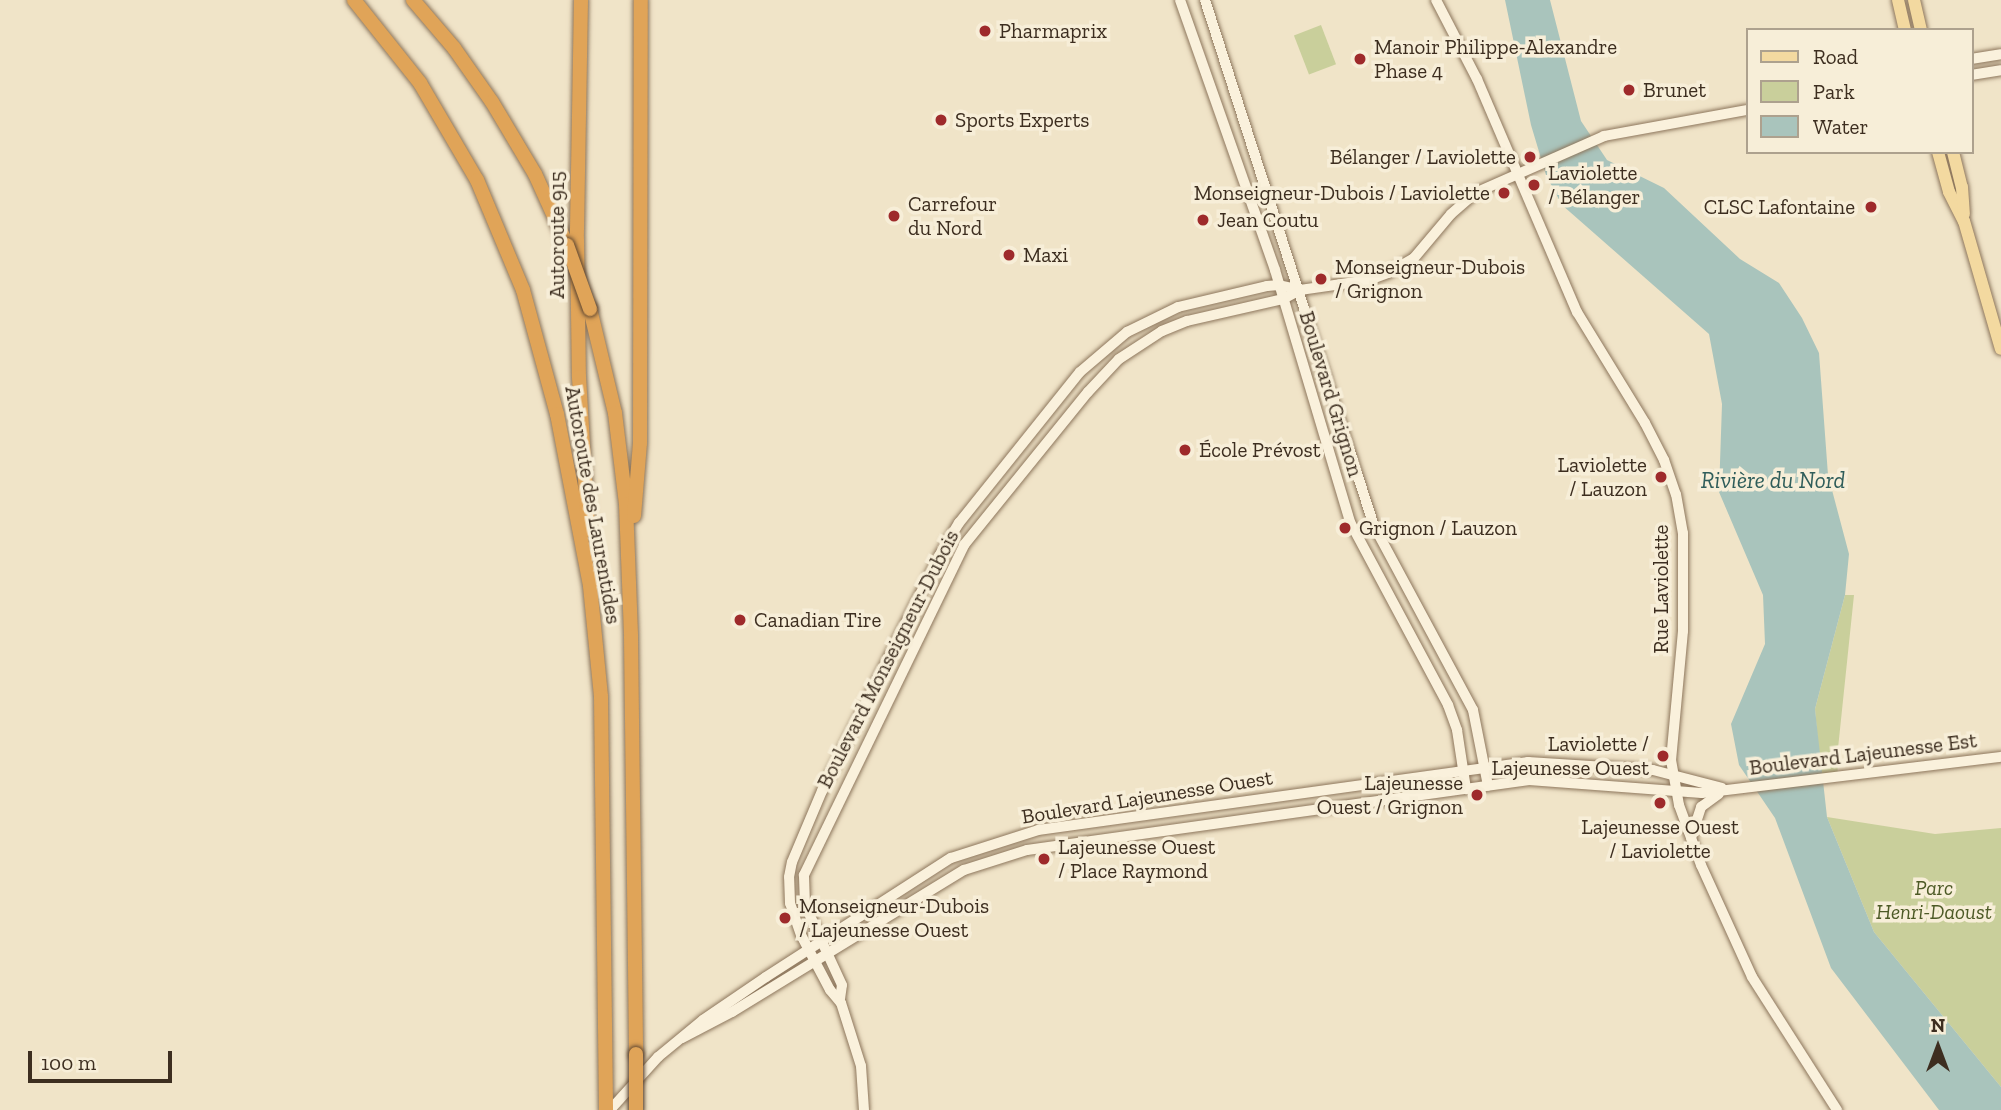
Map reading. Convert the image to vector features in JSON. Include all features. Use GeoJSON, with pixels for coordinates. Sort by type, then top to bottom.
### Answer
{"type":"FeatureCollection","features":[{"type":"Feature","properties":{"kind":"highway","name":"Autoroute des Laurentides"},"geometry":{"type":"LineString","coordinates":[[354,0],[410,69],[451,132],[482,189],[512,260],[536,332],[557,414],[590,586],[603,729],[608,1110]]}},
{"type":"Feature","properties":{"kind":"highway","name":"Autoroute des Laurentides"},"geometry":{"type":"LineString","coordinates":[[413,0],[454,48],[492,102],[535,174],[567,245],[590,309],[621,447],[629,573],[636,1110]]}},
{"type":"Feature","properties":{"kind":"highway","name":"Autoroute 915"},"geometry":{"type":"LineString","coordinates":[[581,0],[577,239],[590,586]]}},
{"type":"Feature","properties":{"kind":"highway"},"geometry":{"type":"LineString","coordinates":[[629,573],[640,443],[641,0]]}},
{"type":"Feature","properties":{"kind":"main road"},"geometry":{"type":"LineString","coordinates":[[1898,0],[1905,28]]}},
{"type":"Feature","properties":{"kind":"main road"},"geometry":{"type":"LineString","coordinates":[[1914,0],[1921,28]]}},
{"type":"Feature","properties":{"kind":"main road"},"geometry":{"type":"LineString","coordinates":[[1939,154],[1949,192],[1964,221],[2001,349]]}},
{"type":"Feature","properties":{"kind":"main road"},"geometry":{"type":"LineString","coordinates":[[1954,154],[1962,187],[1964,221]]}},
{"type":"Feature","properties":{"kind":"street","name":"Boulevard Grignon"},"geometry":{"type":"LineString","coordinates":[[1180,0],[1279,285],[1350,522],[1448,705],[1457,730],[1466,789]]}},
{"type":"Feature","properties":{"kind":"street","name":"Boulevard Grignon"},"geometry":{"type":"LineString","coordinates":[[1205,0],[1374,526],[1464,688],[1479,726],[1488,786]]}},
{"type":"Feature","properties":{"kind":"street","name":"Rue Laviolette"},"geometry":{"type":"LineString","coordinates":[[1436,0],[1477,79],[1577,312],[1645,423],[1664,460],[1676,494],[1683,533],[1685,592],[1681,668],[1672,729],[1675,790],[1691,838],[1752,977],[1837,1110]]}},
{"type":"Feature","properties":{"kind":"street"},"geometry":{"type":"LineString","coordinates":[[1973,59],[2001,54]]}},
{"type":"Feature","properties":{"kind":"street"},"geometry":{"type":"LineString","coordinates":[[1973,75],[2001,70]]}},
{"type":"Feature","properties":{"kind":"street","name":"Boulevard Monseigneur-Dubois"},"geometry":{"type":"LineString","coordinates":[[864,1110],[861,1066],[840,999],[842,985],[821,942],[803,894],[804,875],[949,573],[977,526],[1119,359],[1163,331],[1187,321],[1283,299],[1300,290],[1369,280],[1401,266],[1427,244],[1463,202],[1517,173],[1604,136],[1745,110]]}},
{"type":"Feature","properties":{"kind":"street","name":"Boulevard Monseigneur-Dubois"},"geometry":{"type":"LineString","coordinates":[[840,999],[830,990],[815,962],[790,903],[789,877],[792,862],[822,791],[934,567],[959,523],[1080,372],[1109,345],[1145,321],[1178,307],[1279,285],[1300,290]]}},
{"type":"Feature","properties":{"kind":"street","name":"Boulevard Lajeunesse Est"},"geometry":{"type":"LineString","coordinates":[[1675,790],[1702,793],[2001,757]]}},
{"type":"Feature","properties":{"kind":"street","name":"Boulevard Lajeunesse Ouest"},"geometry":{"type":"LineString","coordinates":[[608,1110],[651,1064],[726,1003],[951,858],[1038,830],[1485,767],[1540,762],[1653,770],[1673,775]]}},
{"type":"Feature","properties":{"kind":"street","name":"Boulevard Lajeunesse Est"},"geometry":{"type":"LineString","coordinates":[[1673,775],[1730,790]]}},
{"type":"Feature","properties":{"kind":"street","name":"Boulevard Lajeunesse Ouest"},"geometry":{"type":"LineString","coordinates":[[682,1038],[815,962],[964,870],[1027,850],[1546,780],[1675,790]]}},
{"type":"Feature","properties":{"kind":"street"},"geometry":{"type":"LineString","coordinates":[[1691,838],[1701,807],[1730,790]]}},
{"type":"Feature","properties":{"kind":"green space"},"geometry":{"type":"Polygon","coordinates":[[[1321,25],[1336,64],[1309,75],[1294,35],[1321,25]]]}},
{"type":"Feature","properties":{"kind":"green space"},"geometry":{"type":"Polygon","coordinates":[[[1845,595],[1854,595],[1837,758],[1838,777],[1821,778],[1815,709],[1845,595]]]}},
{"type":"Feature","properties":{"kind":"green space","name":"Parc Henri-Daoust"},"geometry":{"type":"Polygon","coordinates":[[[1827,817],[1935,834],[2001,828],[2001,1087],[1874,932],[1827,817]]]}},
{"type":"Feature","properties":{"kind":"water","name":"Rivière du Nord"},"geometry":{"type":"Polygon","coordinates":[[[1505,0],[1550,0],[1581,121],[1607,160],[1664,188],[1740,259],[1779,283],[1802,318],[1819,353],[1828,475],[1849,554],[1845,595],[1815,709],[1827,817],[1874,932],[2001,1087],[2001,1110],[1939,1110],[1831,968],[1775,818],[1739,765],[1731,724],[1765,644],[1763,595],[1719,492],[1722,404],[1709,334],[1562,205],[1546,175],[1531,125],[1505,0]]]}},
{"type":"Feature","properties":{"kind":"place","name":"Pharmaprix"},"geometry":{"type":"Point","coordinates":[985,31]}},
{"type":"Feature","properties":{"kind":"place","name":"Manoir Philippe-Alexandre Phase 4"},"geometry":{"type":"Point","coordinates":[1360,59]}},
{"type":"Feature","properties":{"kind":"place","name":"Brunet"},"geometry":{"type":"Point","coordinates":[1629,90]}},
{"type":"Feature","properties":{"kind":"place","name":"Sports Experts"},"geometry":{"type":"Point","coordinates":[941,120]}},
{"type":"Feature","properties":{"kind":"place","name":"Bélanger / Laviolette"},"geometry":{"type":"Point","coordinates":[1530,157]}},
{"type":"Feature","properties":{"kind":"place","name":"Laviolette / Bélanger"},"geometry":{"type":"Point","coordinates":[1534,185]}},
{"type":"Feature","properties":{"kind":"place","name":"Monseigneur-Dubois / Laviolette"},"geometry":{"type":"Point","coordinates":[1504,193]}},
{"type":"Feature","properties":{"kind":"place","name":"CLSC Lafontaine"},"geometry":{"type":"Point","coordinates":[1871,207]}},
{"type":"Feature","properties":{"kind":"place","name":"Carrefour du Nord"},"geometry":{"type":"Point","coordinates":[894,216]}},
{"type":"Feature","properties":{"kind":"place","name":"Jean Coutu"},"geometry":{"type":"Point","coordinates":[1203,220]}},
{"type":"Feature","properties":{"kind":"place","name":"Maxi"},"geometry":{"type":"Point","coordinates":[1009,255]}},
{"type":"Feature","properties":{"kind":"place","name":"Monseigneur-Dubois / Grignon"},"geometry":{"type":"Point","coordinates":[1321,279]}},
{"type":"Feature","properties":{"kind":"place","name":"École Prévost"},"geometry":{"type":"Point","coordinates":[1185,450]}},
{"type":"Feature","properties":{"kind":"place","name":"Laviolette / Lauzon"},"geometry":{"type":"Point","coordinates":[1661,477]}},
{"type":"Feature","properties":{"kind":"place","name":"Grignon / Lauzon"},"geometry":{"type":"Point","coordinates":[1345,528]}},
{"type":"Feature","properties":{"kind":"place","name":"Canadian Tire"},"geometry":{"type":"Point","coordinates":[740,620]}},
{"type":"Feature","properties":{"kind":"place","name":"Laviolette / Lajeunesse Ouest"},"geometry":{"type":"Point","coordinates":[1663,756]}},
{"type":"Feature","properties":{"kind":"place","name":"Lajeunesse Ouest / Grignon"},"geometry":{"type":"Point","coordinates":[1477,795]}},
{"type":"Feature","properties":{"kind":"place","name":"Lajeunesse Ouest / Laviolette"},"geometry":{"type":"Point","coordinates":[1660,803]}},
{"type":"Feature","properties":{"kind":"place","name":"Lajeunesse Ouest / Place Raymond"},"geometry":{"type":"Point","coordinates":[1044,859]}},
{"type":"Feature","properties":{"kind":"place","name":"Monseigneur-Dubois / Lajeunesse Ouest"},"geometry":{"type":"Point","coordinates":[785,918]}}]}
